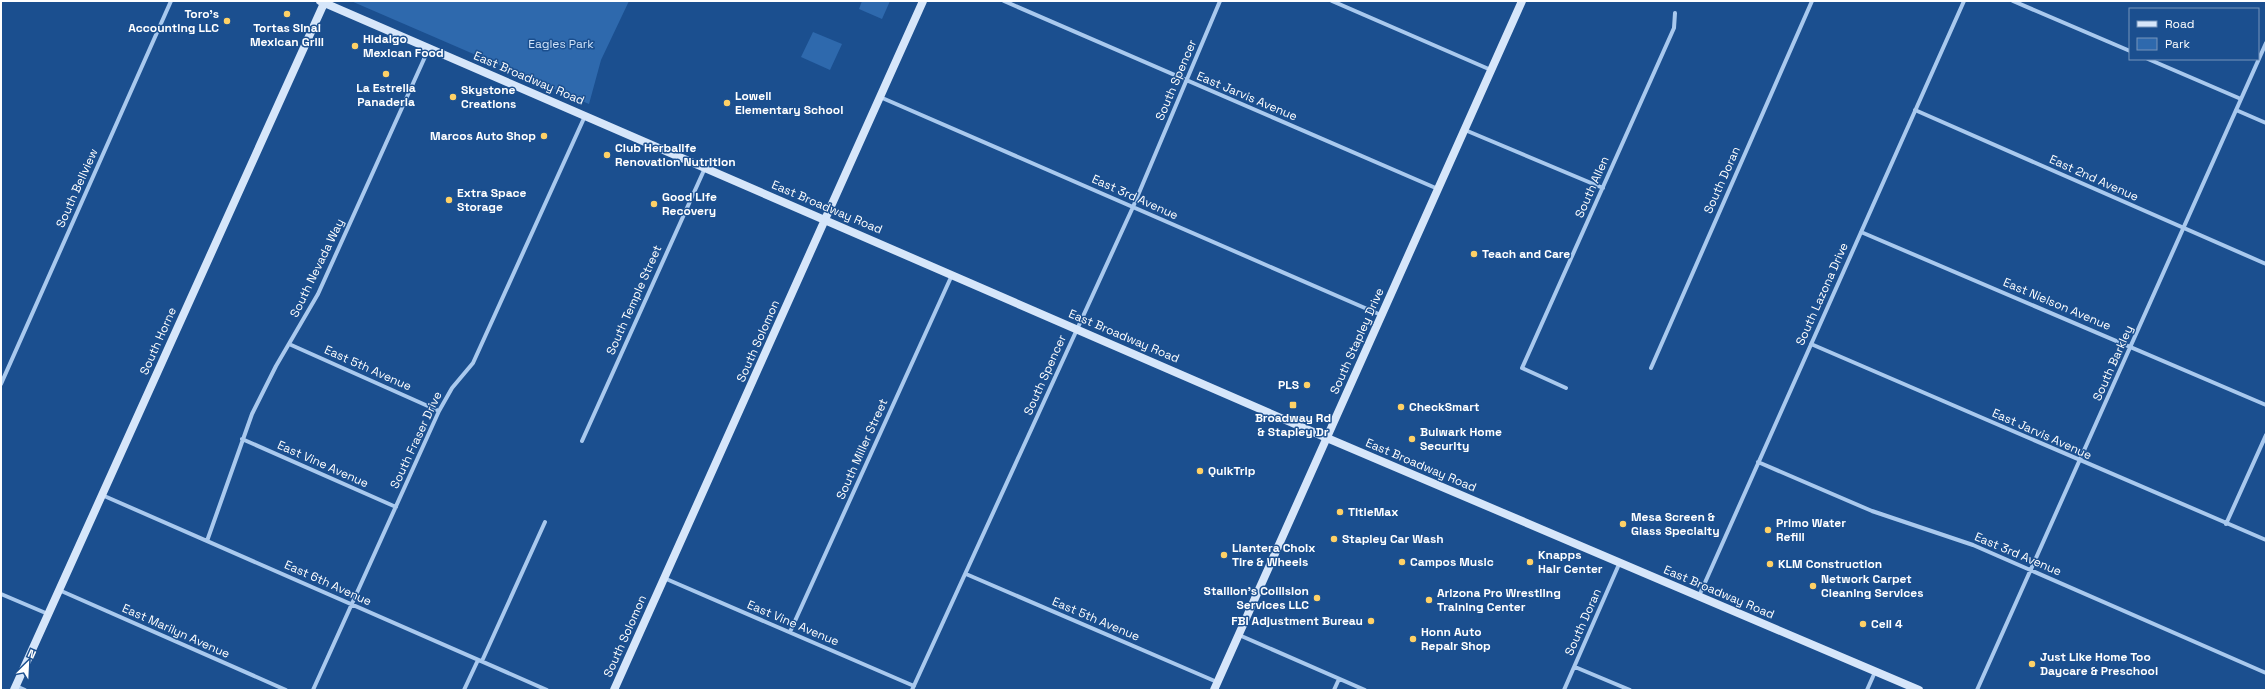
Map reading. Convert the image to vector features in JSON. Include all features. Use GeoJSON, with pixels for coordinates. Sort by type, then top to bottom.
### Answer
{"type":"FeatureCollection","features":[{"type":"Feature","properties":{"kind":"main road","name":"South Solomon"},"geometry":{"type":"LineString","coordinates":[[614,690],[923,1]]}},
{"type":"Feature","properties":{"kind":"main road","name":"South Stapley Drive"},"geometry":{"type":"LineString","coordinates":[[1215,686],[1328,438],[1381,315],[1522,1]]}},
{"type":"Feature","properties":{"kind":"main road","name":"East Broadway Road"},"geometry":{"type":"LineString","coordinates":[[323,2],[1328,438],[1919,690]]}},
{"type":"Feature","properties":{"kind":"main road","name":"South Horne"},"geometry":{"type":"LineString","coordinates":[[15,688],[323,2]]}},
{"type":"Feature","properties":{"kind":"street","name":"South Bellview"},"geometry":{"type":"LineString","coordinates":[[1,384],[171,1]]}},
{"type":"Feature","properties":{"kind":"street","name":"East Jarvis Avenue"},"geometry":{"type":"LineString","coordinates":[[1004,1],[1438,189]]}},
{"type":"Feature","properties":{"kind":"street","name":"South Spencer"},"geometry":{"type":"LineString","coordinates":[[913,688],[1132,207],[1220,1]]}},
{"type":"Feature","properties":{"kind":"street"},"geometry":{"type":"LineString","coordinates":[[1332,1],[1491,70]]}},
{"type":"Feature","properties":{"kind":"street","name":"South Doran"},"geometry":{"type":"LineString","coordinates":[[1651,368],[1812,1]]}},
{"type":"Feature","properties":{"kind":"street","name":"South Lazona Drive"},"geometry":{"type":"LineString","coordinates":[[1699,596],[1964,1]]}},
{"type":"Feature","properties":{"kind":"street"},"geometry":{"type":"LineString","coordinates":[[2014,1],[2129,51]]}},
{"type":"Feature","properties":{"kind":"street","name":"South Allen"},"geometry":{"type":"LineString","coordinates":[[1566,388],[1522,368],[1674,28],[1675,13]]}},
{"type":"Feature","properties":{"kind":"street","name":"South Barkley"},"geometry":{"type":"LineString","coordinates":[[2259,59],[2266,43]]}},
{"type":"Feature","properties":{"kind":"street","name":"South Nevada Way"},"geometry":{"type":"LineString","coordinates":[[207,541],[242,439],[264,389],[288,344],[318,294],[429,48]]}},
{"type":"Feature","properties":{"kind":"street"},"geometry":{"type":"LineString","coordinates":[[2150,60],[2241,99]]}},
{"type":"Feature","properties":{"kind":"street","name":"South Barkley"},"geometry":{"type":"LineString","coordinates":[[1977,690],[2258,60]]}},
{"type":"Feature","properties":{"kind":"street","name":"East 3rd Avenue"},"geometry":{"type":"LineString","coordinates":[[880,97],[1381,315]]}},
{"type":"Feature","properties":{"kind":"street","name":"East 2nd Avenue"},"geometry":{"type":"LineString","coordinates":[[1915,110],[2266,264]]}},
{"type":"Feature","properties":{"kind":"street"},"geometry":{"type":"LineString","coordinates":[[2236,110],[2266,123]]}},
{"type":"Feature","properties":{"kind":"street","name":"South Fraser Drive"},"geometry":{"type":"LineString","coordinates":[[313,690],[439,410],[452,388],[473,363],[585,116]]}},
{"type":"Feature","properties":{"kind":"street"},"geometry":{"type":"LineString","coordinates":[[1464,130],[1603,188]]}},
{"type":"Feature","properties":{"kind":"street","name":"South Temple Street"},"geometry":{"type":"LineString","coordinates":[[582,442],[705,167]]}},
{"type":"Feature","properties":{"kind":"street","name":"East Nielson Avenue"},"geometry":{"type":"LineString","coordinates":[[1861,232],[2266,405]]}},
{"type":"Feature","properties":{"kind":"street","name":"South Miller Street"},"geometry":{"type":"LineString","coordinates":[[790,632],[953,275]]}},
{"type":"Feature","properties":{"kind":"street","name":"East 5th Avenue"},"geometry":{"type":"LineString","coordinates":[[288,344],[439,410]]}},
{"type":"Feature","properties":{"kind":"street","name":"East Jarvis Avenue"},"geometry":{"type":"LineString","coordinates":[[1811,344],[2266,540]]}},
{"type":"Feature","properties":{"kind":"street"},"geometry":{"type":"LineString","coordinates":[[2226,524],[2266,434]]}},
{"type":"Feature","properties":{"kind":"street","name":"East Vine Avenue"},"geometry":{"type":"LineString","coordinates":[[242,439],[396,507]]}},
{"type":"Feature","properties":{"kind":"street","name":"East 3rd Avenue"},"geometry":{"type":"LineString","coordinates":[[1758,462],[1872,511],[1973,545],[2266,672]]}},
{"type":"Feature","properties":{"kind":"street","name":"East 6th Avenue"},"geometry":{"type":"LineString","coordinates":[[102,495],[546,690]]}},
{"type":"Feature","properties":{"kind":"street"},"geometry":{"type":"LineString","coordinates":[[464,690],[480,661],[545,522]]}},
{"type":"Feature","properties":{"kind":"street","name":"South Doran"},"geometry":{"type":"LineString","coordinates":[[1564,690],[1621,562]]}},
{"type":"Feature","properties":{"kind":"street","name":"East 5th Avenue"},"geometry":{"type":"LineString","coordinates":[[966,574],[1215,686]]}},
{"type":"Feature","properties":{"kind":"street","name":"East Vine Avenue"},"geometry":{"type":"LineString","coordinates":[[663,578],[790,632],[913,688]]}},
{"type":"Feature","properties":{"kind":"street","name":"East Marilyn Avenue"},"geometry":{"type":"LineString","coordinates":[[58,590],[286,690]]}},
{"type":"Feature","properties":{"kind":"street"},"geometry":{"type":"LineString","coordinates":[[1,594],[48,614]]}},
{"type":"Feature","properties":{"kind":"street"},"geometry":{"type":"LineString","coordinates":[[1239,635],[1365,690]]}},
{"type":"Feature","properties":{"kind":"street"},"geometry":{"type":"LineString","coordinates":[[1575,667],[1630,690]]}},
{"type":"Feature","properties":{"kind":"street"},"geometry":{"type":"LineString","coordinates":[[1867,690],[1875,672]]}},
{"type":"Feature","properties":{"kind":"street"},"geometry":{"type":"LineString","coordinates":[[1334,690],[1339,679]]}},
{"type":"Feature","properties":{"kind":"street"},"geometry":{"type":"LineString","coordinates":[[15,688],[25,690]]}},
{"type":"Feature","properties":{"kind":"green space","name":"Eagles Park"},"geometry":{"type":"Polygon","coordinates":[[[351,1],[629,1],[601,60],[589,104],[351,1]]]}},
{"type":"Feature","properties":{"kind":"green space"},"geometry":{"type":"Polygon","coordinates":[[[862,1],[890,1],[882,19],[859,9],[862,1]]]}},
{"type":"Feature","properties":{"kind":"green space"},"geometry":{"type":"Polygon","coordinates":[[[813,32],[842,44],[830,70],[801,57],[813,32]]]}},
{"type":"Feature","properties":{"kind":"place","name":"Tortas Sinai Mexican Grill"},"geometry":{"type":"Point","coordinates":[287,14]}},
{"type":"Feature","properties":{"kind":"place","name":"Toro's Accounting LLC"},"geometry":{"type":"Point","coordinates":[227,21]}},
{"type":"Feature","properties":{"kind":"place","name":"Hidalgo Mexican Food"},"geometry":{"type":"Point","coordinates":[355,46]}},
{"type":"Feature","properties":{"kind":"place","name":"La Estrella Panaderia"},"geometry":{"type":"Point","coordinates":[386,74]}},
{"type":"Feature","properties":{"kind":"place","name":"Skystone Creations"},"geometry":{"type":"Point","coordinates":[453,97]}},
{"type":"Feature","properties":{"kind":"place","name":"Lowell Elementary School"},"geometry":{"type":"Point","coordinates":[727,103]}},
{"type":"Feature","properties":{"kind":"place","name":"Marcos Auto Shop"},"geometry":{"type":"Point","coordinates":[544,136]}},
{"type":"Feature","properties":{"kind":"place","name":"Club Herbalife Renovation Nutrition"},"geometry":{"type":"Point","coordinates":[607,155]}},
{"type":"Feature","properties":{"kind":"place","name":"Extra Space Storage"},"geometry":{"type":"Point","coordinates":[449,200]}},
{"type":"Feature","properties":{"kind":"place","name":"Good Life Recovery"},"geometry":{"type":"Point","coordinates":[654,204]}},
{"type":"Feature","properties":{"kind":"place","name":"Teach and Care"},"geometry":{"type":"Point","coordinates":[1474,254]}},
{"type":"Feature","properties":{"kind":"place","name":"PLS"},"geometry":{"type":"Point","coordinates":[1307,385]}},
{"type":"Feature","properties":{"kind":"place","name":"Broadway Rd & Stapley Dr"},"geometry":{"type":"Point","coordinates":[1293,405]}},
{"type":"Feature","properties":{"kind":"place","name":"CheckSmart"},"geometry":{"type":"Point","coordinates":[1401,407]}},
{"type":"Feature","properties":{"kind":"place","name":"Bulwark Home Security"},"geometry":{"type":"Point","coordinates":[1412,439]}},
{"type":"Feature","properties":{"kind":"place","name":"QuikTrip"},"geometry":{"type":"Point","coordinates":[1200,471]}},
{"type":"Feature","properties":{"kind":"place","name":"TitleMax"},"geometry":{"type":"Point","coordinates":[1340,512]}},
{"type":"Feature","properties":{"kind":"place","name":"Mesa Screen & Glass Specialty"},"geometry":{"type":"Point","coordinates":[1623,524]}},
{"type":"Feature","properties":{"kind":"place","name":"Primo Water Refill"},"geometry":{"type":"Point","coordinates":[1768,530]}},
{"type":"Feature","properties":{"kind":"place","name":"Stapley Car Wash"},"geometry":{"type":"Point","coordinates":[1334,539]}},
{"type":"Feature","properties":{"kind":"place","name":"Llantera Choix Tire & Wheels"},"geometry":{"type":"Point","coordinates":[1224,555]}},
{"type":"Feature","properties":{"kind":"place","name":"Campos Music"},"geometry":{"type":"Point","coordinates":[1402,562]}},
{"type":"Feature","properties":{"kind":"place","name":"Knapps Hair Center"},"geometry":{"type":"Point","coordinates":[1530,562]}},
{"type":"Feature","properties":{"kind":"place","name":"KLM Construction"},"geometry":{"type":"Point","coordinates":[1770,564]}},
{"type":"Feature","properties":{"kind":"place","name":"Network Carpet Cleaning Services"},"geometry":{"type":"Point","coordinates":[1813,586]}},
{"type":"Feature","properties":{"kind":"place","name":"Stallion's Collision Services LLC"},"geometry":{"type":"Point","coordinates":[1317,598]}},
{"type":"Feature","properties":{"kind":"place","name":"Arizona Pro Wrestling Training Center"},"geometry":{"type":"Point","coordinates":[1429,600]}},
{"type":"Feature","properties":{"kind":"place","name":"FBI Adjustment Bureau"},"geometry":{"type":"Point","coordinates":[1371,621]}},
{"type":"Feature","properties":{"kind":"place","name":"Cell 4"},"geometry":{"type":"Point","coordinates":[1863,624]}},
{"type":"Feature","properties":{"kind":"place","name":"Honn Auto Repair Shop"},"geometry":{"type":"Point","coordinates":[1413,639]}},
{"type":"Feature","properties":{"kind":"place","name":"Just Like Home Too Daycare & Preschool"},"geometry":{"type":"Point","coordinates":[2032,664]}}]}
